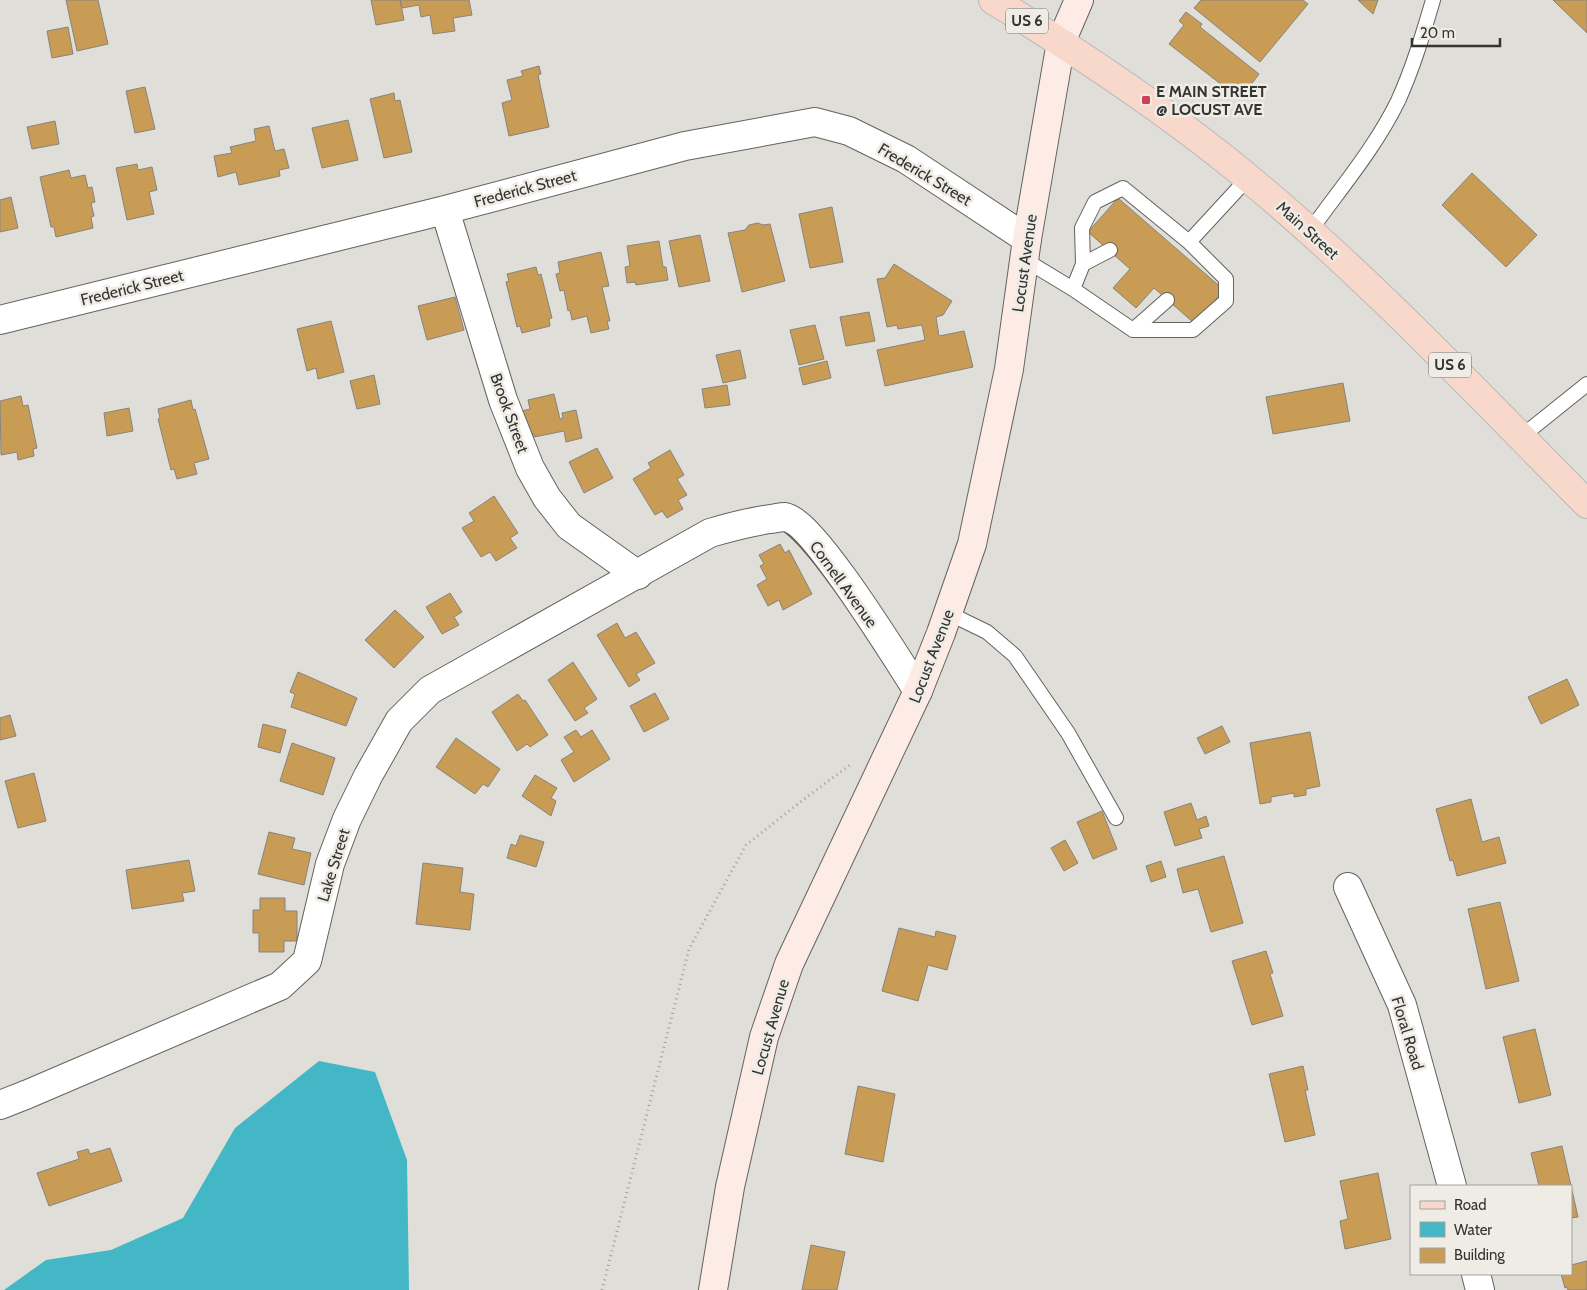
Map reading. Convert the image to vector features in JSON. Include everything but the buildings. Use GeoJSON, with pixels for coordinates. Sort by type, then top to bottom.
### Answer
{"type":"FeatureCollection","features":[{"type":"Feature","properties":{"kind":"main road","name":"Main Street"},"geometry":{"type":"LineString","coordinates":[[993,0],[1061,42],[1146,100],[1225,159],[1310,230],[1400,315],[1587,504]]}},
{"type":"Feature","properties":{"kind":"street","name":"Locust Avenue"},"geometry":{"type":"LineString","coordinates":[[713,1290],[730,1187],[762,1046],[789,964],[918,691],[948,614],[972,544],[1008,369],[1061,42],[1079,0]]}},
{"type":"Feature","properties":{"kind":"street","name":"Frederick Street"},"geometry":{"type":"LineString","coordinates":[[0,320],[445,210],[685,146],[815,122],[849,131],[906,159],[1026,250]]}},
{"type":"Feature","properties":{"kind":"street","name":"Brook Street"},"geometry":{"type":"LineString","coordinates":[[445,210],[503,400],[530,468],[547,498],[568,526],[638,575]]}},
{"type":"Feature","properties":{"kind":"street","name":"Cornell Avenue"},"geometry":{"type":"LineString","coordinates":[[638,575],[710,533],[742,523],[785,517],[798,524],[820,547],[918,691]]}},
{"type":"Feature","properties":{"kind":"street","name":"Lake Street"},"geometry":{"type":"LineString","coordinates":[[0,1105],[280,986],[307,961],[330,864],[347,819],[399,721],[430,690],[638,575]]}},
{"type":"Feature","properties":{"kind":"street","name":"Floral Road"},"geometry":{"type":"LineString","coordinates":[[1348,887],[1402,1005],[1452,1185]]}},
{"type":"Feature","properties":{"kind":"street"},"geometry":{"type":"LineString","coordinates":[[1476,1275],[1480,1290]]}},
{"type":"Feature","properties":{"kind":"lane"},"geometry":{"type":"LineString","coordinates":[[1310,230],[1376,140],[1397,102],[1413,66],[1433,0]]}},
{"type":"Feature","properties":{"kind":"lane"},"geometry":{"type":"LineString","coordinates":[[1189,242],[1248,178]]}},
{"type":"Feature","properties":{"kind":"lane"},"geometry":{"type":"LineString","coordinates":[[1026,250],[1073,289],[1133,330],[1193,330],[1226,301],[1226,279],[1200,262],[1189,242],[1143,212],[1123,188],[1095,202],[1082,228],[1083,264],[1073,289]]}},
{"type":"Feature","properties":{"kind":"lane"},"geometry":{"type":"LineString","coordinates":[[1083,264],[1110,250]]}},
{"type":"Feature","properties":{"kind":"lane"},"geometry":{"type":"LineString","coordinates":[[1133,330],[1167,300]]}},
{"type":"Feature","properties":{"kind":"lane"},"geometry":{"type":"LineString","coordinates":[[1521,437],[1587,384]]}},
{"type":"Feature","properties":{"kind":"lane"},"geometry":{"type":"LineString","coordinates":[[948,614],[987,632],[1015,656],[1068,733],[1116,818]]}},
{"type":"Feature","properties":{"kind":"path"},"geometry":{"type":"LineString","coordinates":[[602,1290],[689,950],[746,845],[808,796],[854,763]]}},
{"type":"Feature","properties":{"kind":"water"},"geometry":{"type":"Polygon","coordinates":[[[319,1061],[375,1072],[407,1160],[409,1290],[4,1290],[46,1260],[111,1250],[183,1218],[235,1128],[319,1061]]]}},
{"type":"Feature","properties":{"kind":"place","name":"E MAIN STREET @ LOCUST AVE"},"geometry":{"type":"Point","coordinates":[1146,100]}}]}
